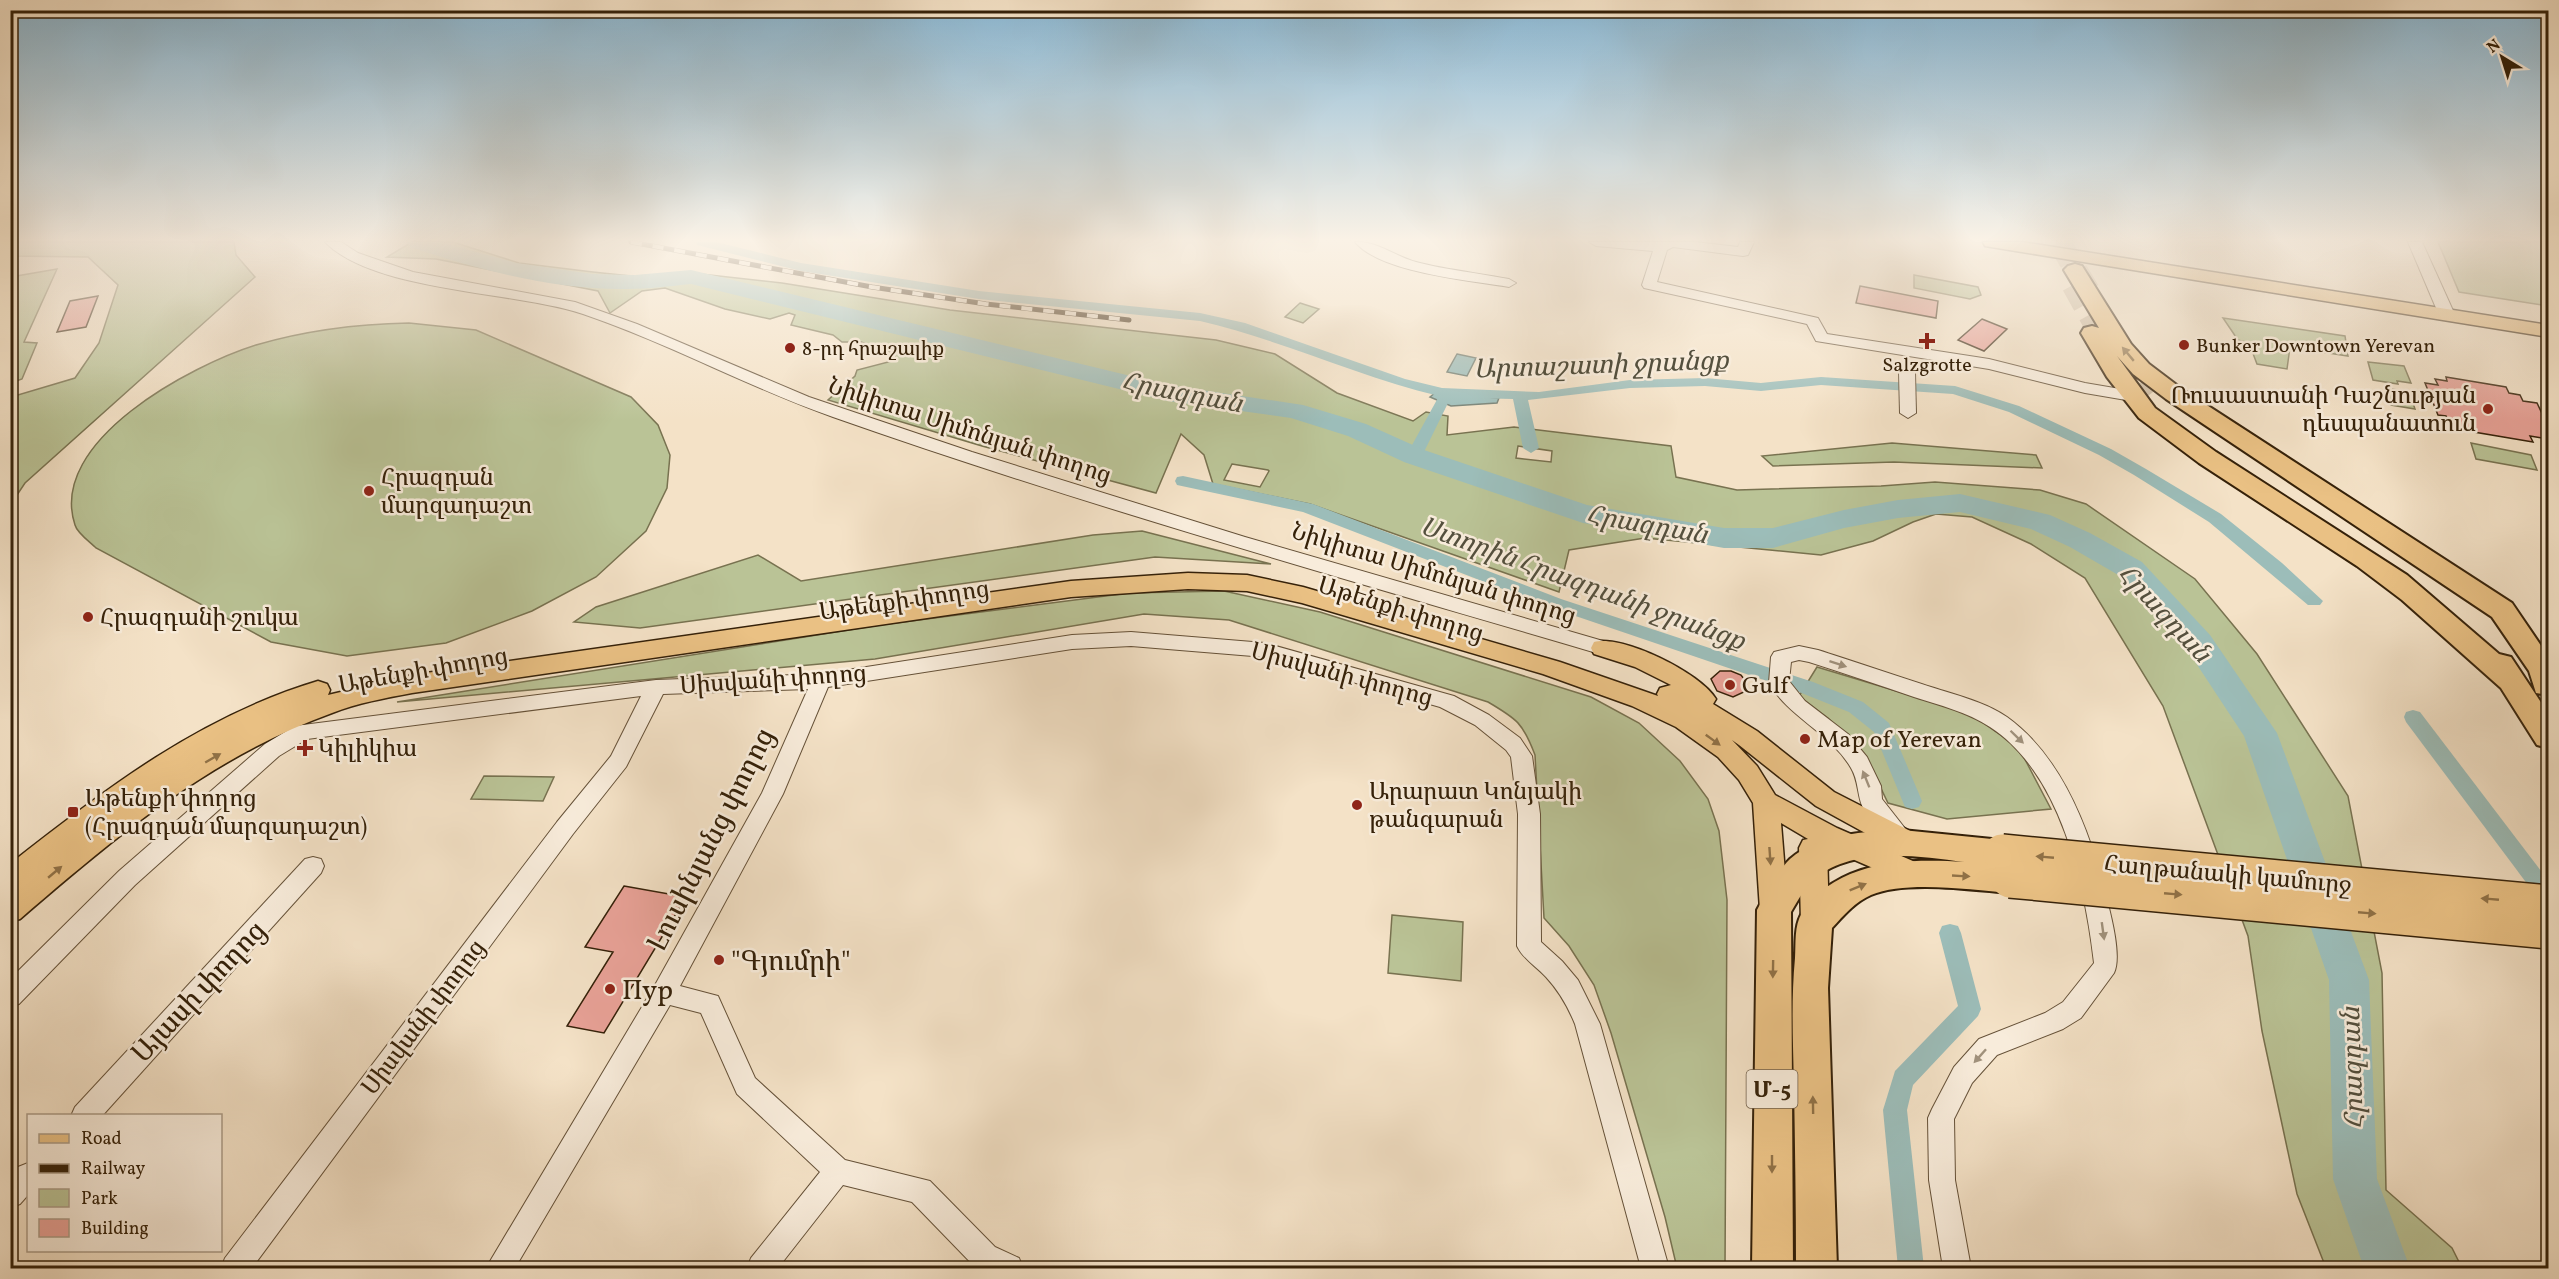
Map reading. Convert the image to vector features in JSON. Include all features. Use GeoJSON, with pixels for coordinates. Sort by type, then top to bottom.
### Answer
{"type":"FeatureCollection","features":[{"type":"Feature","properties":{"kind":"highway"},"geometry":{"type":"LineString","coordinates":[[2091,302],[2142,393],[2147,413],[2164,427],[2398,583],[2511,680],[2548,737]]}},
{"type":"Feature","properties":{"kind":"highway"},"geometry":{"type":"LineString","coordinates":[[2094,302],[2122,347],[2140,369],[2174,394],[2502,610],[2543,670],[2547,687]]}},
{"type":"Feature","properties":{"kind":"highway"},"geometry":{"type":"LineString","coordinates":[[2142,393],[2200,426],[2403,558],[2449,591],[2490,624],[2547,687]]}},
{"type":"Feature","properties":{"kind":"highway"},"geometry":{"type":"LineString","coordinates":[[1774,910],[1793,880],[1807,865],[1839,849],[1853,847],[1910,858]]}},
{"type":"Feature","properties":{"kind":"highway","name":"Հաղթանակի կամուրջ"},"geometry":{"type":"LineString","coordinates":[[1815,922],[1846,892],[1874,881],[1910,858],[2548,904]]}},
{"type":"Feature","properties":{"kind":"highway","name":"Հաղթանակի կամուրջ"},"geometry":{"type":"LineString","coordinates":[[2006,866],[2548,930]]}},
{"type":"Feature","properties":{"kind":"highway","name":"Մ-5"},"geometry":{"type":"LineString","coordinates":[[1772,1269],[1774,910]]}},
{"type":"Feature","properties":{"kind":"highway","name":"Մ-5"},"geometry":{"type":"LineString","coordinates":[[1815,922],[1810,988],[1817,1269]]}},
{"type":"Feature","properties":{"kind":"main road"},"geometry":{"type":"LineString","coordinates":[[2404,302],[2548,331]]}},
{"type":"Feature","properties":{"kind":"main road"},"geometry":{"type":"LineString","coordinates":[[2443,308],[2548,318]]}},
{"type":"Feature","properties":{"kind":"main road","name":"Աթենքի փողոց"},"geometry":{"type":"LineString","coordinates":[[10,880],[99,808],[192,747],[284,704],[354,680],[442,664],[1107,572],[1204,567],[1290,576],[1593,666],[1666,693],[1720,719],[1748,738],[1811,789],[1910,858]]}},
{"type":"Feature","properties":{"kind":"main road","name":"Աթենքի փողոց"},"geometry":{"type":"LineString","coordinates":[[10,910],[82,850],[182,776],[280,723],[356,696],[431,681],[1071,589],[1136,583],[1227,581],[1266,586],[1416,628],[1605,686],[1641,699],[1685,720],[1727,750],[1748,774],[1766,802]]}},
{"type":"Feature","properties":{"kind":"main road"},"geometry":{"type":"LineString","coordinates":[[1603,648],[1646,673],[1650,679],[1643,684]]}},
{"type":"Feature","properties":{"kind":"main road"},"geometry":{"type":"LineString","coordinates":[[1603,648],[1645,660],[1672,675],[1700,696],[1720,719]]}},
{"type":"Feature","properties":{"kind":"main road","name":"Մ-5"},"geometry":{"type":"LineString","coordinates":[[1811,789],[1815,922]]}},
{"type":"Feature","properties":{"kind":"main road"},"geometry":{"type":"LineString","coordinates":[[1766,802],[1812,828],[1853,847]]}},
{"type":"Feature","properties":{"kind":"main road"},"geometry":{"type":"LineString","coordinates":[[1766,802],[1774,910]]}},
{"type":"Feature","properties":{"kind":"street","name":"Նիկիտա Սիմոնյան փողոց"},"geometry":{"type":"LineString","coordinates":[[551,302],[569,305],[614,320],[816,406],[949,451],[1603,648]]}},
{"type":"Feature","properties":{"kind":"street"},"geometry":{"type":"LineString","coordinates":[[1725,302],[1813,321],[1821,338],[1989,364],[2085,388],[2142,393]]}},
{"type":"Feature","properties":{"kind":"street"},"geometry":{"type":"LineString","coordinates":[[2440,302],[2443,308]]}},
{"type":"Feature","properties":{"kind":"street"},"geometry":{"type":"LineString","coordinates":[[1907,373],[1908,413]]}},
{"type":"Feature","properties":{"kind":"street","name":"Սիսվանի փողոց"},"geometry":{"type":"LineString","coordinates":[[235,1269],[565,828],[619,761],[656,687],[821,681],[1072,642],[1131,639],[1265,651],[1447,701],[1482,720],[1513,744],[1521,756],[1529,814],[1528,946],[1551,963],[1571,986],[1581,1006],[1594,1041],[1655,1269]]}},
{"type":"Feature","properties":{"kind":"street"},"geometry":{"type":"LineString","coordinates":[[1910,858],[1871,802],[1870,786],[1860,763],[1840,740],[1798,706],[1779,683],[1781,657],[1799,653],[1811,655],[1968,707],[1991,717],[2011,731],[2039,760],[2071,819],[2102,923],[2106,966],[2072,1010],[2054,1021],[1988,1047],[1963,1075],[1941,1118],[1942,1180],[1957,1269]]}},
{"type":"Feature","properties":{"kind":"street","name":"Լուսինյանց փողոց"},"geometry":{"type":"LineString","coordinates":[[500,1269],[664,993],[772,794],[821,681]]}},
{"type":"Feature","properties":{"kind":"street"},"geometry":{"type":"LineString","coordinates":[[10,996],[127,878],[272,750],[291,736],[314,730],[656,687]]}},
{"type":"Feature","properties":{"kind":"street","name":"Այասի փողոց"},"geometry":{"type":"LineString","coordinates":[[86,1114],[313,866]]}},
{"type":"Feature","properties":{"kind":"street"},"geometry":{"type":"LineString","coordinates":[[664,993],[709,1004],[746,1086],[838,1171],[920,1190],[985,1257],[1009,1269]]}},
{"type":"Feature","properties":{"kind":"street"},"geometry":{"type":"LineString","coordinates":[[761,1269],[838,1171]]}},
{"type":"Feature","properties":{"kind":"street"},"geometry":{"type":"LineString","coordinates":[[10,1195],[27,1177]]}},
{"type":"Feature","properties":{"kind":"green space"},"geometry":{"type":"Polygon","coordinates":[[[11,302],[42,302],[24,342],[37,343],[22,379],[11,383],[11,302]]]}},
{"type":"Feature","properties":{"kind":"green space"},"geometry":{"type":"Polygon","coordinates":[[[113,302],[227,302],[25,483],[11,504],[11,397],[75,378],[99,343],[113,302]]]}},
{"type":"Feature","properties":{"kind":"green space"},"geometry":{"type":"Polygon","coordinates":[[[604,302],[626,302],[610,313],[604,302]]]}},
{"type":"Feature","properties":{"kind":"green space"},"geometry":{"type":"Polygon","coordinates":[[[704,302],[898,302],[950,310],[1216,340],[1275,354],[1337,393],[1413,421],[1426,412],[1448,416],[1447,435],[1514,427],[1671,446],[1676,477],[1737,490],[1881,486],[1935,482],[2040,490],[2086,504],[2195,579],[2257,654],[2348,796],[2382,973],[2386,1190],[2452,1248],[2462,1268],[2326,1268],[2297,1194],[2262,1031],[2248,936],[2163,706],[2085,578],[2031,544],[1972,517],[1936,514],[1873,541],[1821,555],[1645,538],[1569,550],[1559,592],[1310,504],[1213,484],[1204,455],[1181,434],[1156,493],[982,446],[828,400],[855,376],[857,370],[896,360],[894,353],[861,342],[842,342],[833,335],[791,325],[795,315],[789,313],[770,319],[704,302]],[[1518,446],[1516,458],[1551,462],[1552,451],[1518,446]],[[1232,464],[1224,480],[1260,487],[1268,470],[1232,464]]]}},
{"type":"Feature","properties":{"kind":"green space"},"geometry":{"type":"Polygon","coordinates":[[[2521,302],[2548,302],[2548,306],[2521,302]]]}},
{"type":"Feature","properties":{"kind":"green space"},"geometry":{"type":"Polygon","coordinates":[[[1300,303],[1319,309],[1303,323],[1285,317],[1300,303]]]}},
{"type":"Feature","properties":{"kind":"green space"},"geometry":{"type":"Polygon","coordinates":[[[2223,318],[2345,336],[2348,356],[2290,347],[2287,369],[2257,364],[2249,343],[2238,340],[2223,318]]]}},
{"type":"Feature","properties":{"kind":"green space","name":"Հրազդան մարզադաշտ"},"geometry":{"type":"Polygon","coordinates":[[[409,323],[476,330],[631,397],[658,425],[670,455],[667,488],[646,531],[596,577],[532,611],[446,643],[347,656],[271,642],[96,548],[76,528],[72,494],[82,464],[103,436],[131,411],[163,389],[197,370],[256,345],[294,335],[332,329],[409,323]]]}},
{"type":"Feature","properties":{"kind":"green space"},"geometry":{"type":"Polygon","coordinates":[[[2368,362],[2404,366],[2411,383],[2397,381],[2398,384],[2373,380],[2368,362]]]}},
{"type":"Feature","properties":{"kind":"green space"},"geometry":{"type":"Polygon","coordinates":[[[2386,388],[2409,392],[2415,409],[2391,405],[2386,388]]]}},
{"type":"Feature","properties":{"kind":"green space"},"geometry":{"type":"Polygon","coordinates":[[[1892,443],[2036,455],[2042,468],[1894,462],[1773,466],[1762,456],[1892,443]]]}},
{"type":"Feature","properties":{"kind":"green space"},"geometry":{"type":"Polygon","coordinates":[[[2471,443],[2531,455],[2537,470],[2476,459],[2471,443]]]}},
{"type":"Feature","properties":{"kind":"green space"},"geometry":{"type":"Polygon","coordinates":[[[1142,531],[1271,564],[1155,557],[640,628],[574,622],[596,607],[758,555],[801,581],[1093,535],[1142,531]]]}},
{"type":"Feature","properties":{"kind":"green space"},"geometry":{"type":"Polygon","coordinates":[[[1224,591],[1320,612],[1591,697],[1639,723],[1680,761],[1708,799],[1719,831],[1727,900],[1725,1268],[1677,1268],[1665,1217],[1611,1033],[1594,985],[1569,946],[1544,918],[1535,755],[1527,736],[1518,723],[1488,702],[1229,620],[1144,614],[875,659],[397,702],[880,625],[1129,593],[1224,591]]]}},
{"type":"Feature","properties":{"kind":"green space"},"geometry":{"type":"Polygon","coordinates":[[[1817,667],[1969,713],[2019,748],[2051,809],[1947,819],[1888,803],[1865,755],[1828,718],[1799,696],[1817,667]]]}},
{"type":"Feature","properties":{"kind":"green space"},"geometry":{"type":"Polygon","coordinates":[[[484,776],[554,777],[543,801],[471,799],[484,776]]]}},
{"type":"Feature","properties":{"kind":"green space"},"geometry":{"type":"Polygon","coordinates":[[[1392,915],[1463,922],[1461,981],[1388,973],[1392,915]]]}},
{"type":"Feature","properties":{"kind":"water"},"geometry":{"type":"Polygon","coordinates":[[[1457,354],[1476,358],[1467,376],[1447,372],[1457,354]]]}},
{"type":"Feature","properties":{"kind":"water"},"geometry":{"type":"Polygon","coordinates":[[[1435,393],[1499,398],[1497,403],[1451,406],[1430,397],[1435,393]]]}},
{"type":"Feature","properties":{"kind":"building"},"geometry":{"type":"Polygon","coordinates":[[[70,302],[96,302],[86,327],[57,332],[70,302]]]}},
{"type":"Feature","properties":{"kind":"building"},"geometry":{"type":"Polygon","coordinates":[[[1856,302],[1938,302],[1936,318],[1856,302]]]}},
{"type":"Feature","properties":{"kind":"building"},"geometry":{"type":"Polygon","coordinates":[[[1982,319],[2007,329],[1984,351],[1958,340],[1982,319]]]}},
{"type":"Feature","properties":{"kind":"building","name":"Ռուսաստանի Դաշնության դեսպանատուն"},"geometry":{"type":"Polygon","coordinates":[[[2446,377],[2506,387],[2509,393],[2520,395],[2523,401],[2537,403],[2548,426],[2548,439],[2530,436],[2533,442],[2462,430],[2459,424],[2449,422],[2446,416],[2438,415],[2425,383],[2438,385],[2435,379],[2447,381],[2446,377]]]}},
{"type":"Feature","properties":{"kind":"building","name":"Gulf"},"geometry":{"type":"Polygon","coordinates":[[[1720,671],[1731,671],[1741,675],[1747,683],[1746,691],[1733,697],[1717,691],[1711,679],[1720,671]]]}},
{"type":"Feature","properties":{"kind":"building","name":"Пур"},"geometry":{"type":"Polygon","coordinates":[[[624,886],[686,897],[604,1033],[567,1026],[613,952],[585,947],[624,886]]]}},
{"type":"Feature","properties":{"kind":"waterway","name":"Հրազդան"},"geometry":{"type":"LineString","coordinates":[[793,302],[1168,393],[1294,411],[1357,430],[1414,456],[1583,514],[1724,538],[1773,538],[1844,519],[1898,509],[1960,503],[2040,522],[2080,540],[2131,569],[2199,643],[2260,733],[2349,980],[2355,1179],[2387,1268]]}},
{"type":"Feature","properties":{"kind":"waterway","name":"Արտաշատի ջրանցք"},"geometry":{"type":"LineString","coordinates":[[1046,302],[1200,317],[1240,326],[1400,382],[1442,392],[1519,395]]}},
{"type":"Feature","properties":{"kind":"waterway","name":"Արտաշատի ջրանցք"},"geometry":{"type":"LineString","coordinates":[[1519,395],[1539,396],[1630,384],[1705,382],[1761,387],[1821,381],[1955,390],[2014,409],[2105,452],[2140,472],[2215,518],[2314,601]]}},
{"type":"Feature","properties":{"kind":"waterway"},"geometry":{"type":"LineString","coordinates":[[1519,395],[1531,448]]}},
{"type":"Feature","properties":{"kind":"waterway"},"geometry":{"type":"LineString","coordinates":[[1414,456],[1443,399],[1462,399]]}},
{"type":"Feature","properties":{"kind":"waterway","name":"Ստորին Հրազդանի ջրանցք"},"geometry":{"type":"LineString","coordinates":[[1183,481],[1307,508],[1555,603],[1806,687],[1856,707],[1882,728],[1912,801]]}},
{"type":"Feature","properties":{"kind":"waterway","name":"Արտաշատի ջրանցք"},"geometry":{"type":"LineString","coordinates":[[2413,717],[2548,895]]}},
{"type":"Feature","properties":{"kind":"waterway","name":"Ստորին Հրազդանի ջրանցք"},"geometry":{"type":"LineString","coordinates":[[1911,1268],[1895,1110],[1903,1079],[1970,1009],[1950,933]]}},
{"type":"Feature","properties":{"kind":"tunnel"},"geometry":{"type":"LineString","coordinates":[[2082,302],[2115,360]]}},
{"type":"Feature","properties":{"kind":"tunnel"},"geometry":{"type":"LineString","coordinates":[[2123,353],[2153,392]]}},
{"type":"Feature","properties":{"kind":"railway"},"geometry":{"type":"LineString","coordinates":[[970,302],[1129,320]]}},
{"type":"Feature","properties":{"kind":"place","name":"Salzgrotte"},"geometry":{"type":"Point","coordinates":[1927,341]}},
{"type":"Feature","properties":{"kind":"place","name":"Bunker Downtown Yerevan"},"geometry":{"type":"Point","coordinates":[2184,345]}},
{"type":"Feature","properties":{"kind":"place","name":"8-րդ հրաշալիք"},"geometry":{"type":"Point","coordinates":[790,348]}},
{"type":"Feature","properties":{"kind":"place","name":"Ռուսաստանի Դաշնության դեսպանատուն"},"geometry":{"type":"Point","coordinates":[2488,409]}},
{"type":"Feature","properties":{"kind":"place","name":"Հրազդան մարզադաշտ"},"geometry":{"type":"Point","coordinates":[369,491]}},
{"type":"Feature","properties":{"kind":"place","name":"Հրազդանի շուկա"},"geometry":{"type":"Point","coordinates":[88,617]}},
{"type":"Feature","properties":{"kind":"place","name":"Gulf"},"geometry":{"type":"Point","coordinates":[1730,685]}},
{"type":"Feature","properties":{"kind":"place","name":"Map of Yerevan"},"geometry":{"type":"Point","coordinates":[1805,739]}},
{"type":"Feature","properties":{"kind":"place","name":"Կիլիկիա"},"geometry":{"type":"Point","coordinates":[305,748]}},
{"type":"Feature","properties":{"kind":"place","name":"Արարատ Կոնյակի թանգարան"},"geometry":{"type":"Point","coordinates":[1357,805]}},
{"type":"Feature","properties":{"kind":"place","name":"Աթենքի փողոց (Հրազդան մարզադաշտ)"},"geometry":{"type":"Point","coordinates":[73,812]}},
{"type":"Feature","properties":{"kind":"place","name":"\"Գյումրի\""},"geometry":{"type":"Point","coordinates":[719,960]}},
{"type":"Feature","properties":{"kind":"place","name":"Пур"},"geometry":{"type":"Point","coordinates":[610,989]}}]}
